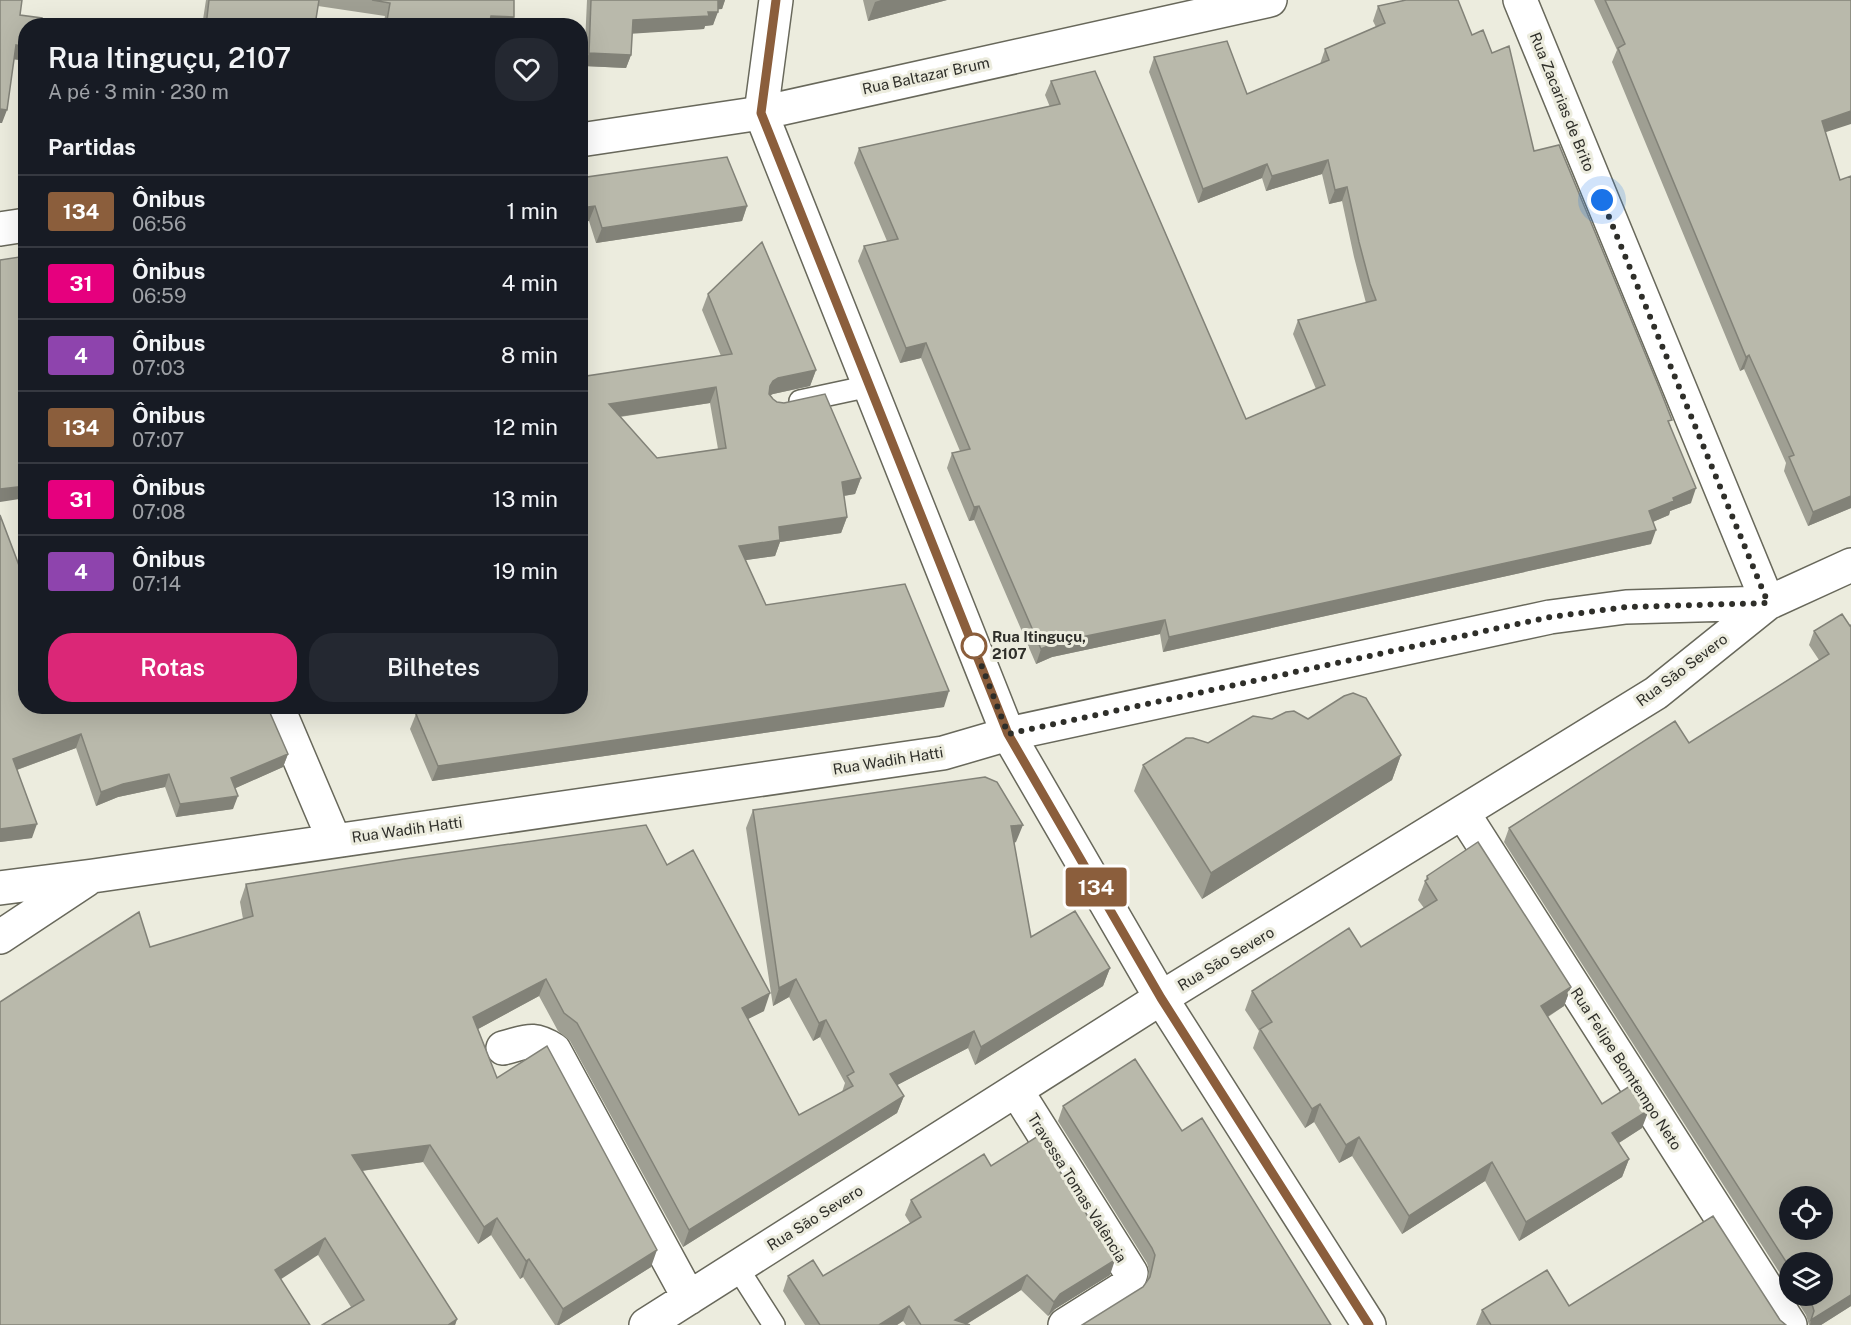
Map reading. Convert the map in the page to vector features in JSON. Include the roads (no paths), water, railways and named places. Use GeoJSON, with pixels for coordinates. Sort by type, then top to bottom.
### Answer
{"type":"FeatureCollection","features":[{"type":"Feature","properties":{"kind":"street"},"geometry":{"type":"LineString","coordinates":[[776,0],[761,113],[1008,734],[1161,998],[1369,1325]]}},
{"type":"Feature","properties":{"kind":"street","name":"Rua Baltazar Brum"},"geometry":{"type":"LineString","coordinates":[[588,139],[761,113],[1269,0]]}},
{"type":"Feature","properties":{"kind":"street","name":"Rua Zacarias de Brito"},"geometry":{"type":"LineString","coordinates":[[1520,0],[1768,603]]}},
{"type":"Feature","properties":{"kind":"street"},"geometry":{"type":"LineString","coordinates":[[0,229],[18,226]]}},
{"type":"Feature","properties":{"kind":"street"},"geometry":{"type":"LineString","coordinates":[[1768,603],[1851,564]]}},
{"type":"Feature","properties":{"kind":"street","name":"Rua Wadih Hatti"},"geometry":{"type":"LineString","coordinates":[[0,888],[943,753],[1008,734],[1550,617],[1626,607],[1768,603]]}},
{"type":"Feature","properties":{"kind":"street","name":"Rua São Severo"},"geometry":{"type":"LineString","coordinates":[[646,1325],[1161,998],[1656,693],[1768,603]]}},
{"type":"Feature","properties":{"kind":"street"},"geometry":{"type":"LineString","coordinates":[[280,714],[334,840]]}},
{"type":"Feature","properties":{"kind":"street","name":"Rua Felipe Bomtempo Neto"},"geometry":{"type":"LineString","coordinates":[[1463,813],[1791,1325]]}},
{"type":"Feature","properties":{"kind":"street"},"geometry":{"type":"LineString","coordinates":[[0,937],[93,876]]}},
{"type":"Feature","properties":{"kind":"street"},"geometry":{"type":"LineString","coordinates":[[503,1048],[532,1041],[542,1042],[554,1050],[689,1298]]}},
{"type":"Feature","properties":{"kind":"street","name":"Travessa Tomas Valência"},"geometry":{"type":"LineString","coordinates":[[1016,1090],[1131,1273],[1127,1286],[1065,1325]]}},
{"type":"Feature","properties":{"kind":"lane"},"geometry":{"type":"LineString","coordinates":[[776,406],[870,386]]}},
{"type":"Feature","properties":{"kind":"lane"},"geometry":{"type":"LineString","coordinates":[[737,1267],[774,1325]]}},
{"type":"Feature","properties":{"kind":"place","name":"Rua Itinguçu, 2107"},"geometry":{"type":"Point","coordinates":[974,646]}}]}
